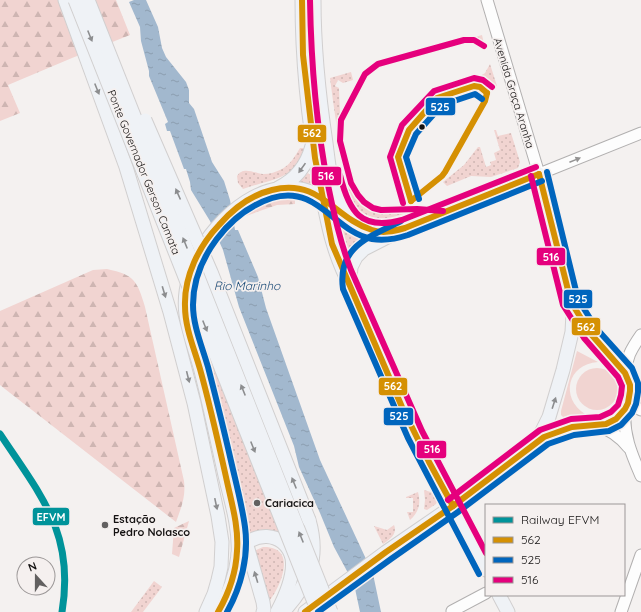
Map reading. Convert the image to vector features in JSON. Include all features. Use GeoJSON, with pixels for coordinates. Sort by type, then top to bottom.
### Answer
{"type":"FeatureCollection","features":[{"type":"Feature","properties":{"kind":"main road"},"geometry":{"type":"LineString","coordinates":[[65,0],[87,64],[120,150],[170,312],[194,403],[221,529],[221,567],[214,594],[206,612]]}},
{"type":"Feature","properties":{"kind":"main road","name":"Ponte Governador Gerson Camata"},"geometry":{"type":"LineString","coordinates":[[75,0],[318,612]]}},
{"type":"Feature","properties":{"kind":"main road"},"geometry":{"type":"LineString","coordinates":[[89,0],[185,210],[309,520],[312,530],[314,551],[310,571],[301,591],[282,612]]}},
{"type":"Feature","properties":{"kind":"main road","name":"Ponte Governador Gerson Camata"},"geometry":{"type":"LineString","coordinates":[[89,0],[331,612]]}},
{"type":"Feature","properties":{"kind":"main road"},"geometry":{"type":"LineString","coordinates":[[302,0],[303,55],[312,137],[332,244],[402,407],[485,568]]}},
{"type":"Feature","properties":{"kind":"main road"},"geometry":{"type":"LineString","coordinates":[[314,0],[316,61],[328,156],[334,188],[340,205],[354,222]]}},
{"type":"Feature","properties":{"kind":"main road"},"geometry":{"type":"LineString","coordinates":[[218,612],[229,592],[239,551],[234,516],[207,396],[185,314],[187,282],[191,270],[203,246],[219,224],[237,208],[257,196],[277,189],[291,180],[302,168],[310,154],[312,137]]}},
{"type":"Feature","properties":{"kind":"main road"},"geometry":{"type":"LineString","coordinates":[[351,287],[351,267],[353,261],[364,249],[405,228],[539,174]]}},
{"type":"Feature","properties":{"kind":"main road","name":"Avenida Graça Aranha"},"geometry":{"type":"LineString","coordinates":[[305,612],[386,552],[453,506],[528,449],[535,442],[546,424],[558,390],[572,332],[573,312],[572,302],[539,174]]}},
{"type":"Feature","properties":{"kind":"main road"},"geometry":{"type":"LineString","coordinates":[[277,189],[297,188],[315,194],[323,198],[354,222],[374,232],[390,232],[405,228]]}},
{"type":"Feature","properties":{"kind":"main road"},"geometry":{"type":"LineString","coordinates":[[239,551],[245,544],[255,538],[268,537],[273,538],[283,544],[290,553],[292,563],[290,579],[277,612]]}},
{"type":"Feature","properties":{"kind":"main road"},"geometry":{"type":"LineString","coordinates":[[239,551],[248,549],[263,602],[263,612]]}},
{"type":"Feature","properties":{"kind":"main road"},"geometry":{"type":"LineString","coordinates":[[500,596],[508,612]]}},
{"type":"Feature","properties":{"kind":"street","name":"Avenida Graça Aranha"},"geometry":{"type":"LineString","coordinates":[[487,0],[539,174]]}},
{"type":"Feature","properties":{"kind":"street"},"geometry":{"type":"LineString","coordinates":[[539,174],[641,133]]}},
{"type":"Feature","properties":{"kind":"street"},"geometry":{"type":"LineString","coordinates":[[572,302],[590,333],[622,368],[628,379]]}},
{"type":"Feature","properties":{"kind":"street"},"geometry":{"type":"LineString","coordinates":[[641,335],[629,355],[626,367],[630,391],[626,406],[625,434],[631,454],[641,476]]}},
{"type":"Feature","properties":{"kind":"street"},"geometry":{"type":"LineString","coordinates":[[626,406],[641,410]]}},
{"type":"Feature","properties":{"kind":"street"},"geometry":{"type":"LineString","coordinates":[[528,449],[544,437],[562,430],[572,427],[598,426],[606,424],[616,419],[626,406]]}},
{"type":"Feature","properties":{"kind":"street"},"geometry":{"type":"LineString","coordinates":[[598,426],[617,435],[631,454]]}},
{"type":"Feature","properties":{"kind":"street"},"geometry":{"type":"LineString","coordinates":[[621,612],[641,555]]}},
{"type":"Feature","properties":{"kind":"street"},"geometry":{"type":"LineString","coordinates":[[452,611],[485,594]]}},
{"type":"Feature","properties":{"kind":"green space"},"geometry":{"type":"Polygon","coordinates":[[[0,0],[116,0],[130,35],[8,85],[20,113],[0,121],[0,0]]]}},
{"type":"Feature","properties":{"kind":"green space"},"geometry":{"type":"Polygon","coordinates":[[[482,35],[484,44],[476,40],[464,40],[482,35]]]}},
{"type":"Feature","properties":{"kind":"green space"},"geometry":{"type":"Polygon","coordinates":[[[490,64],[497,86],[475,80],[485,73],[490,64]]]}},
{"type":"Feature","properties":{"kind":"green space"},"geometry":{"type":"Polygon","coordinates":[[[351,72],[353,80],[343,83],[338,80],[335,86],[339,88],[342,140],[352,188],[355,194],[363,203],[374,209],[380,210],[404,206],[415,206],[420,208],[394,217],[380,218],[367,215],[362,212],[352,201],[340,148],[330,78],[351,72]]]}},
{"type":"Feature","properties":{"kind":"green space"},"geometry":{"type":"Polygon","coordinates":[[[494,130],[496,130],[498,136],[511,133],[520,162],[518,168],[491,177],[471,176],[447,186],[443,182],[464,165],[478,147],[480,147],[486,167],[491,165],[490,162],[496,160],[494,153],[500,150],[494,130]]]}},
{"type":"Feature","properties":{"kind":"green space"},"geometry":{"type":"Polygon","coordinates":[[[300,148],[304,148],[300,159],[288,173],[272,180],[243,189],[238,183],[237,176],[242,171],[266,174],[282,169],[290,162],[300,148]]]}},
{"type":"Feature","properties":{"kind":"green space"},"geometry":{"type":"Polygon","coordinates":[[[308,173],[310,175],[311,184],[299,182],[308,173]]]}},
{"type":"Feature","properties":{"kind":"green space"},"geometry":{"type":"Polygon","coordinates":[[[295,198],[295,204],[277,205],[240,218],[252,206],[270,200],[295,198]]]}},
{"type":"Feature","properties":{"kind":"green space"},"geometry":{"type":"Polygon","coordinates":[[[332,217],[351,232],[374,240],[353,250],[345,262],[332,217]]]}},
{"type":"Feature","properties":{"kind":"green space"},"geometry":{"type":"Polygon","coordinates":[[[107,269],[124,274],[134,280],[140,291],[145,307],[184,481],[184,497],[176,522],[0,385],[0,311],[93,270],[107,269]]]}},
{"type":"Feature","properties":{"kind":"green space"},"geometry":{"type":"Polygon","coordinates":[[[195,316],[283,535],[264,530],[246,535],[219,407],[195,316]]]}},
{"type":"Feature","properties":{"kind":"green space"},"geometry":{"type":"Polygon","coordinates":[[[577,351],[598,362],[588,364],[579,369],[570,383],[572,399],[577,407],[585,414],[563,417],[561,415],[561,411],[577,351]]]}},
{"type":"Feature","properties":{"kind":"green space"},"geometry":{"type":"Polygon","coordinates":[[[597,368],[612,374],[618,389],[612,404],[597,410],[582,404],[576,389],[582,374],[597,368]]]}},
{"type":"Feature","properties":{"kind":"green space"},"geometry":{"type":"Polygon","coordinates":[[[424,490],[434,493],[439,499],[436,504],[427,510],[424,509],[424,490]]]}},
{"type":"Feature","properties":{"kind":"green space"},"geometry":{"type":"Polygon","coordinates":[[[418,492],[418,507],[410,520],[407,512],[413,512],[413,498],[406,497],[418,492]]]}},
{"type":"Feature","properties":{"kind":"green space"},"geometry":{"type":"Polygon","coordinates":[[[189,521],[179,557],[172,554],[174,528],[189,521]]]}},
{"type":"Feature","properties":{"kind":"green space"},"geometry":{"type":"Polygon","coordinates":[[[394,525],[394,534],[383,544],[374,526],[387,530],[394,525]]]}},
{"type":"Feature","properties":{"kind":"green space"},"geometry":{"type":"Polygon","coordinates":[[[263,547],[274,548],[280,553],[283,559],[284,567],[282,576],[275,593],[270,600],[254,551],[263,547]]]}},
{"type":"Feature","properties":{"kind":"green space"},"geometry":{"type":"Polygon","coordinates":[[[154,581],[162,587],[143,612],[131,612],[154,581]]]}},
{"type":"Feature","properties":{"kind":"water","name":"Rio Marinho"},"geometry":{"type":"Polygon","coordinates":[[[134,0],[146,0],[158,27],[162,48],[166,57],[186,82],[189,90],[189,103],[194,109],[212,162],[224,181],[230,200],[235,230],[238,230],[258,277],[266,308],[320,460],[373,574],[381,612],[360,612],[354,584],[334,547],[299,467],[294,446],[239,307],[223,250],[210,221],[191,190],[186,169],[184,169],[170,131],[167,131],[165,124],[168,122],[149,76],[141,41],[140,27],[129,2],[134,0]]]}},
{"type":"Feature","properties":{"kind":"rail line","name":"EFVM"},"geometry":{"type":"LineString","coordinates":[[0,434],[41,497],[59,537],[64,560],[65,584],[62,612]]}},
{"type":"Feature","properties":{"kind":"transit line","name":"562"},"geometry":{"type":"LineString","coordinates":[[302,0],[303,55],[315,158],[332,244],[402,407],[453,506]]}},
{"type":"Feature","properties":{"kind":"transit line","name":"516"},"geometry":{"type":"LineString","coordinates":[[310,0],[313,70],[320,139],[330,196],[344,249],[351,270],[422,431],[485,551]]}},
{"type":"Feature","properties":{"kind":"transit line","name":"516"},"geometry":{"type":"LineString","coordinates":[[443,211],[417,209],[381,210],[373,208],[364,202],[351,183],[340,141],[341,120],[365,74],[378,64],[464,40],[474,40],[484,46]]}},
{"type":"Feature","properties":{"kind":"transit line","name":"516"},"geometry":{"type":"LineString","coordinates":[[403,203],[390,157],[402,125],[434,91],[474,78],[483,80],[492,87]]}},
{"type":"Feature","properties":{"kind":"transit line","name":"562"},"geometry":{"type":"LineString","coordinates":[[411,201],[398,157],[409,130],[437,98],[474,86],[480,87],[487,93]]}},
{"type":"Feature","properties":{"kind":"transit line","name":"562"},"geometry":{"type":"LineString","coordinates":[[411,201],[445,172],[485,101],[487,93]]}},
{"type":"Feature","properties":{"kind":"transit line","name":"525"},"geometry":{"type":"LineString","coordinates":[[419,199],[406,157],[416,134],[442,105],[475,94],[482,99]]}},
{"type":"Feature","properties":{"kind":"transit line","name":"516"},"geometry":{"type":"LineString","coordinates":[[340,175],[348,199],[359,216],[376,223],[388,223],[402,220],[536,167]]}},
{"type":"Feature","properties":{"kind":"transit line","name":"525"},"geometry":{"type":"LineString","coordinates":[[318,612],[458,512],[548,444],[574,435],[609,431],[621,425],[632,413],[636,404],[638,383],[632,368],[596,328],[578,299],[547,172]]}},
{"type":"Feature","properties":{"kind":"transit line","name":"562"},"geometry":{"type":"LineString","coordinates":[[218,612],[229,590],[233,575],[237,551],[237,532],[211,410],[188,330],[185,314],[185,295],[190,273],[205,242],[236,208],[257,195],[272,190],[289,188],[315,194],[359,224],[372,230],[384,232],[405,228],[539,174]]}},
{"type":"Feature","properties":{"kind":"transit line","name":"562"},"geometry":{"type":"LineString","coordinates":[[305,612],[386,552],[453,506],[544,437],[572,427],[606,424],[616,419],[625,409],[628,403],[630,391],[630,385],[625,373],[590,333],[571,302],[539,174]]}},
{"type":"Feature","properties":{"kind":"transit line","name":"516"},"geometry":{"type":"LineString","coordinates":[[448,500],[540,430],[571,419],[600,417],[611,412],[618,405],[621,395],[622,386],[618,377],[584,338],[563,305],[531,176]]}},
{"type":"Feature","properties":{"kind":"transit line","name":"525"},"geometry":{"type":"LineString","coordinates":[[227,612],[240,582],[243,571],[246,549],[245,527],[239,494],[220,414],[193,313],[195,288],[199,271],[216,240],[228,226],[256,205],[272,198],[288,195],[302,198],[314,203],[347,228],[359,235],[377,240],[386,240],[408,235],[542,181]]}},
{"type":"Feature","properties":{"kind":"transit line","name":"525"},"geometry":{"type":"LineString","coordinates":[[401,221],[367,238],[351,253],[345,262],[342,274],[343,289],[408,438],[479,574]]}},
{"type":"Feature","properties":{"kind":"place","name":"Cariacica"},"geometry":{"type":"Point","coordinates":[257,503]}},
{"type":"Feature","properties":{"kind":"place","name":"Estação Pedro Nolasco"},"geometry":{"type":"Point","coordinates":[105,525]}}]}
